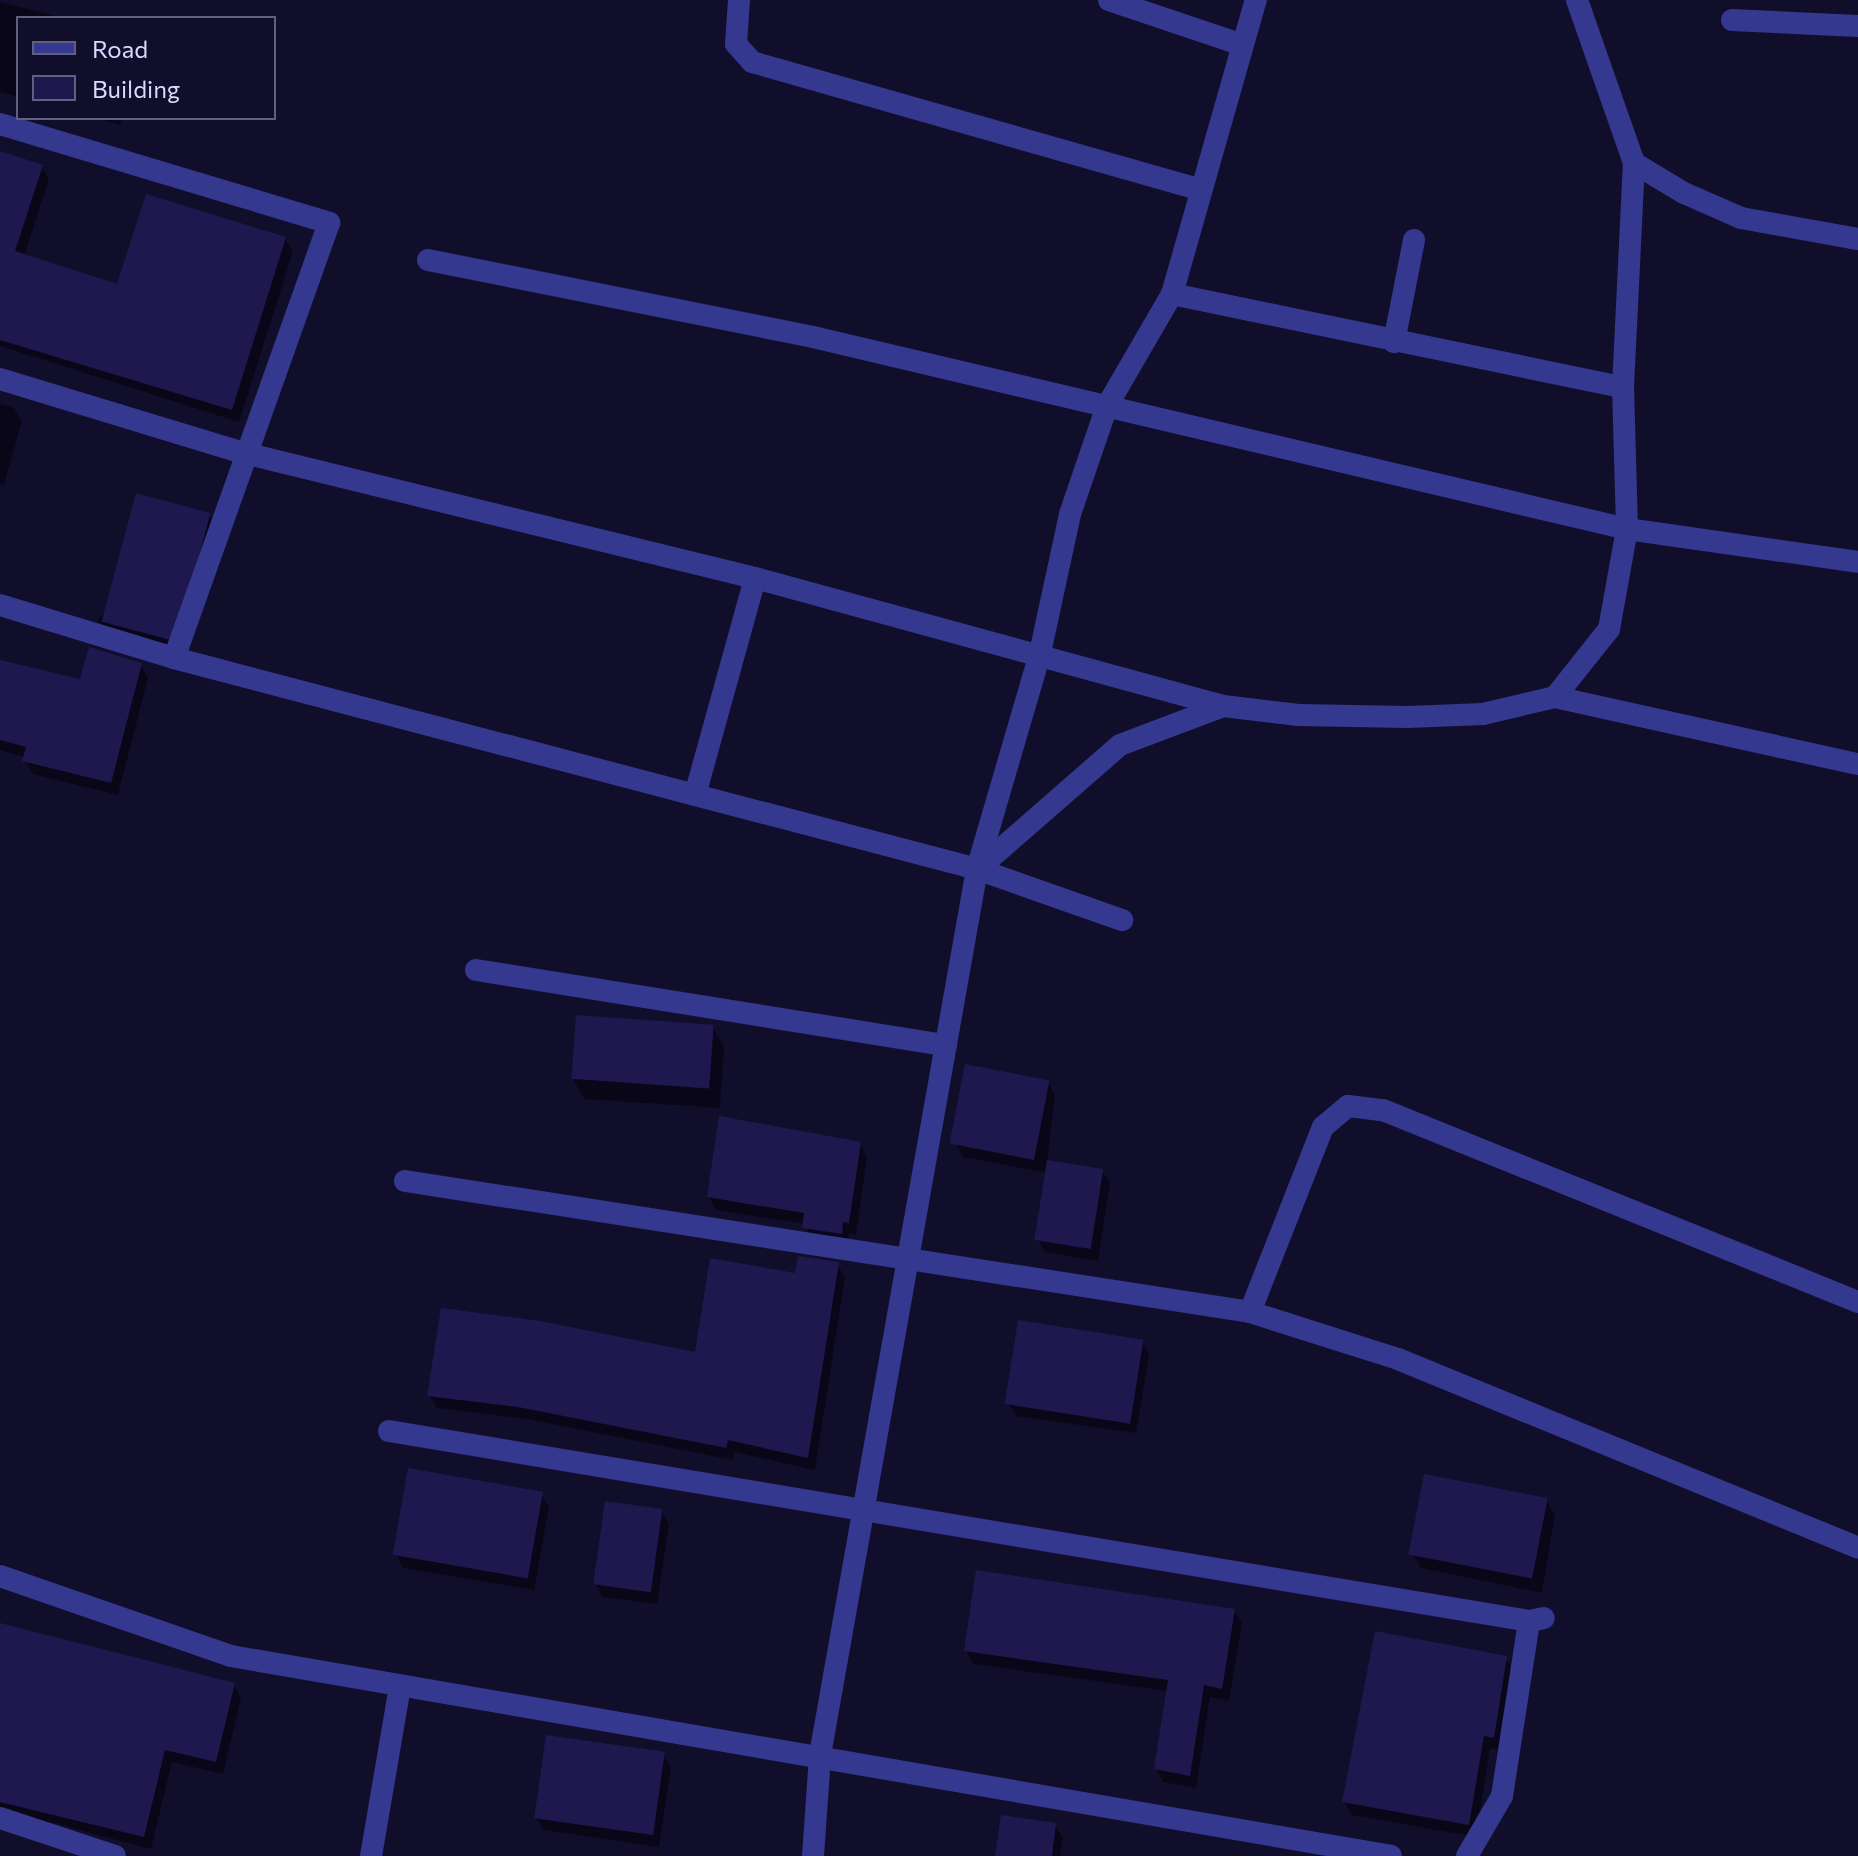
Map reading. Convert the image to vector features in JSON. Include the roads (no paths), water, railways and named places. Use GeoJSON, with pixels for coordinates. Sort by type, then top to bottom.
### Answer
{"type":"FeatureCollection","features":[{"type":"Feature","properties":{"kind":"street"},"geometry":{"type":"LineString","coordinates":[[739,0],[736,44],[752,62],[1200,190]]}},
{"type":"Feature","properties":{"kind":"street"},"geometry":{"type":"LineString","coordinates":[[1109,0],[1240,44]]}},
{"type":"Feature","properties":{"kind":"street"},"geometry":{"type":"LineString","coordinates":[[813,1856],[820,1755],[977,869],[1040,653],[1070,514],[1107,406],[1172,294],[1240,44],[1256,0]]}},
{"type":"Feature","properties":{"kind":"street"},"geometry":{"type":"LineString","coordinates":[[1555,697],[1609,629],[1627,529],[1623,387],[1634,163],[1577,0]]}},
{"type":"Feature","properties":{"kind":"street"},"geometry":{"type":"LineString","coordinates":[[1732,20],[1858,26]]}},
{"type":"Feature","properties":{"kind":"street"},"geometry":{"type":"LineString","coordinates":[[0,124],[329,223],[244,453],[174,658]]}},
{"type":"Feature","properties":{"kind":"street"},"geometry":{"type":"LineString","coordinates":[[1634,163],[1684,193],[1741,218],[1858,239]]}},
{"type":"Feature","properties":{"kind":"street"},"geometry":{"type":"LineString","coordinates":[[1394,342],[1414,240]]}},
{"type":"Feature","properties":{"kind":"street"},"geometry":{"type":"LineString","coordinates":[[428,260],[813,337],[1627,529],[1858,562]]}},
{"type":"Feature","properties":{"kind":"street"},"geometry":{"type":"LineString","coordinates":[[1172,294],[1623,387]]}},
{"type":"Feature","properties":{"kind":"street"},"geometry":{"type":"LineString","coordinates":[[0,379],[244,453],[755,578],[1040,653],[1223,706],[1298,715],[1408,717],[1483,714],[1555,697],[1858,764]]}},
{"type":"Feature","properties":{"kind":"street"},"geometry":{"type":"LineString","coordinates":[[695,795],[755,578]]}},
{"type":"Feature","properties":{"kind":"street"},"geometry":{"type":"LineString","coordinates":[[0,605],[174,658],[977,869],[1122,920]]}},
{"type":"Feature","properties":{"kind":"street"},"geometry":{"type":"LineString","coordinates":[[977,869],[1120,745],[1223,706]]}},
{"type":"Feature","properties":{"kind":"street"},"geometry":{"type":"LineString","coordinates":[[476,970],[946,1045]]}},
{"type":"Feature","properties":{"kind":"street"},"geometry":{"type":"LineString","coordinates":[[1250,1312],[1323,1127],[1348,1106],[1383,1110],[1858,1302]]}},
{"type":"Feature","properties":{"kind":"street"},"geometry":{"type":"LineString","coordinates":[[405,1181],[1250,1312],[1398,1359],[1858,1548]]}},
{"type":"Feature","properties":{"kind":"street"},"geometry":{"type":"LineString","coordinates":[[389,1431],[1536,1620],[1502,1796],[1467,1856]]}},
{"type":"Feature","properties":{"kind":"street"},"geometry":{"type":"LineString","coordinates":[[0,1576],[231,1656],[820,1755],[1391,1856]]}},
{"type":"Feature","properties":{"kind":"street"},"geometry":{"type":"LineString","coordinates":[[371,1856],[400,1686]]}},
{"type":"Feature","properties":{"kind":"street"},"geometry":{"type":"LineString","coordinates":[[0,1818],[115,1856]]}}]}
